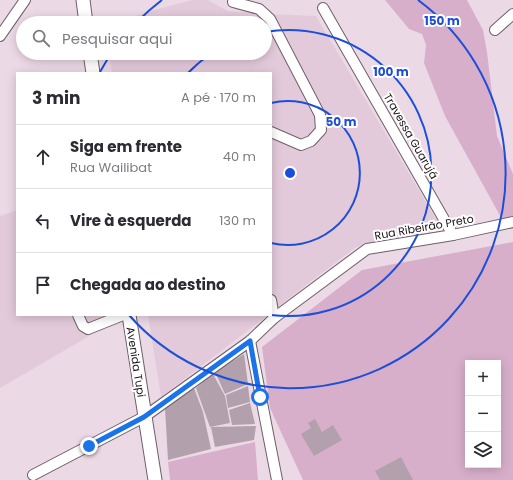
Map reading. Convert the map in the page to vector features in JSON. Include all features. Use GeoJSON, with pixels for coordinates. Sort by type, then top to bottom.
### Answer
{"type":"FeatureCollection","features":[{"type":"Feature","properties":{"kind":"main road"},"geometry":{"type":"LineString","coordinates":[[82,0],[85,16]]}},
{"type":"Feature","properties":{"kind":"main road"},"geometry":{"type":"LineString","coordinates":[[91,60],[93,72]]}},
{"type":"Feature","properties":{"kind":"main road","name":"Avenida Tupi"},"geometry":{"type":"LineString","coordinates":[[129,316],[155,480]]}},
{"type":"Feature","properties":{"kind":"street"},"geometry":{"type":"LineString","coordinates":[[0,36],[25,0]]}},
{"type":"Feature","properties":{"kind":"street"},"geometry":{"type":"LineString","coordinates":[[233,2],[259,10],[266,16]]}},
{"type":"Feature","properties":{"kind":"street","name":"Travessa Guarujá"},"geometry":{"type":"LineString","coordinates":[[323,8],[453,235]]}},
{"type":"Feature","properties":{"kind":"street"},"geometry":{"type":"LineString","coordinates":[[495,30],[513,14]]}},
{"type":"Feature","properties":{"kind":"street"},"geometry":{"type":"LineString","coordinates":[[272,24],[320,115],[321,130],[311,140],[301,145],[272,132]]}},
{"type":"Feature","properties":{"kind":"street","name":"Rua Ribeirão Preto"},"geometry":{"type":"LineString","coordinates":[[33,475],[144,417],[250,341],[274,318],[367,249],[453,235],[513,222]]}},
{"type":"Feature","properties":{"kind":"street"},"geometry":{"type":"LineString","coordinates":[[272,306],[274,318]]}},
{"type":"Feature","properties":{"kind":"street"},"geometry":{"type":"LineString","coordinates":[[78,316],[83,326],[88,329],[120,316]]}},
{"type":"Feature","properties":{"kind":"street"},"geometry":{"type":"LineString","coordinates":[[83,326],[101,316]]}},
{"type":"Feature","properties":{"kind":"street"},"geometry":{"type":"LineString","coordinates":[[250,341],[277,480]]}},
{"type":"Feature","properties":{"kind":"shaded area"},"geometry":{"type":"Polygon","coordinates":[[[193,0],[208,0],[228,11],[316,16],[442,229],[356,247],[272,311],[272,72],[112,72],[110,60],[272,60],[272,16],[136,16],[193,0]]]}},
{"type":"Feature","properties":{"kind":"shaded area"},"geometry":{"type":"Polygon","coordinates":[[[385,0],[467,0],[483,30],[497,136],[513,174],[513,218],[503,221],[445,116],[424,63],[426,45],[422,34],[409,29],[385,0]]]}},
{"type":"Feature","properties":{"kind":"shaded area"},"geometry":{"type":"Polygon","coordinates":[[[16,210],[16,316],[114,316],[115,321],[0,388],[0,216],[16,210]]]}},
{"type":"Feature","properties":{"kind":"shaded area"},"geometry":{"type":"Polygon","coordinates":[[[513,242],[513,480],[303,480],[270,408],[262,347],[362,270],[513,242]]]}},
{"type":"Feature","properties":{"kind":"shaded area"},"geometry":{"type":"Polygon","coordinates":[[[148,316],[267,316],[161,397],[148,316]]]}},
{"type":"Feature","properties":{"kind":"shaded area"},"geometry":{"type":"Polygon","coordinates":[[[255,442],[258,480],[170,480],[168,462],[255,442]]]}},
{"type":"Feature","properties":{"kind":"building"},"geometry":{"type":"Polygon","coordinates":[[[244,354],[248,384],[225,394],[215,372],[244,354]]]}},
{"type":"Feature","properties":{"kind":"building"},"geometry":{"type":"Polygon","coordinates":[[[213,374],[225,396],[230,423],[210,427],[196,388],[213,374]]]}},
{"type":"Feature","properties":{"kind":"building"},"geometry":{"type":"Polygon","coordinates":[[[248,386],[250,402],[228,408],[226,395],[248,386]]]}},
{"type":"Feature","properties":{"kind":"building"},"geometry":{"type":"Polygon","coordinates":[[[194,388],[203,412],[211,449],[168,460],[165,408],[194,388]]]}},
{"type":"Feature","properties":{"kind":"building"},"geometry":{"type":"Polygon","coordinates":[[[250,403],[255,424],[232,425],[229,410],[250,403]]]}},
{"type":"Feature","properties":{"kind":"building"},"geometry":{"type":"Polygon","coordinates":[[[315,419],[322,432],[333,425],[342,440],[314,456],[301,434],[311,428],[308,423],[315,419]]]}},
{"type":"Feature","properties":{"kind":"building"},"geometry":{"type":"Polygon","coordinates":[[[256,426],[254,440],[215,447],[211,427],[256,426]]]}},
{"type":"Feature","properties":{"kind":"building"},"geometry":{"type":"Polygon","coordinates":[[[401,457],[413,480],[380,480],[375,471],[401,457]]]}},
{"type":"Feature","properties":{"kind":"route"},"geometry":{"type":"LineString","coordinates":[[89,446],[144,417],[250,341],[260,397]]}}]}
